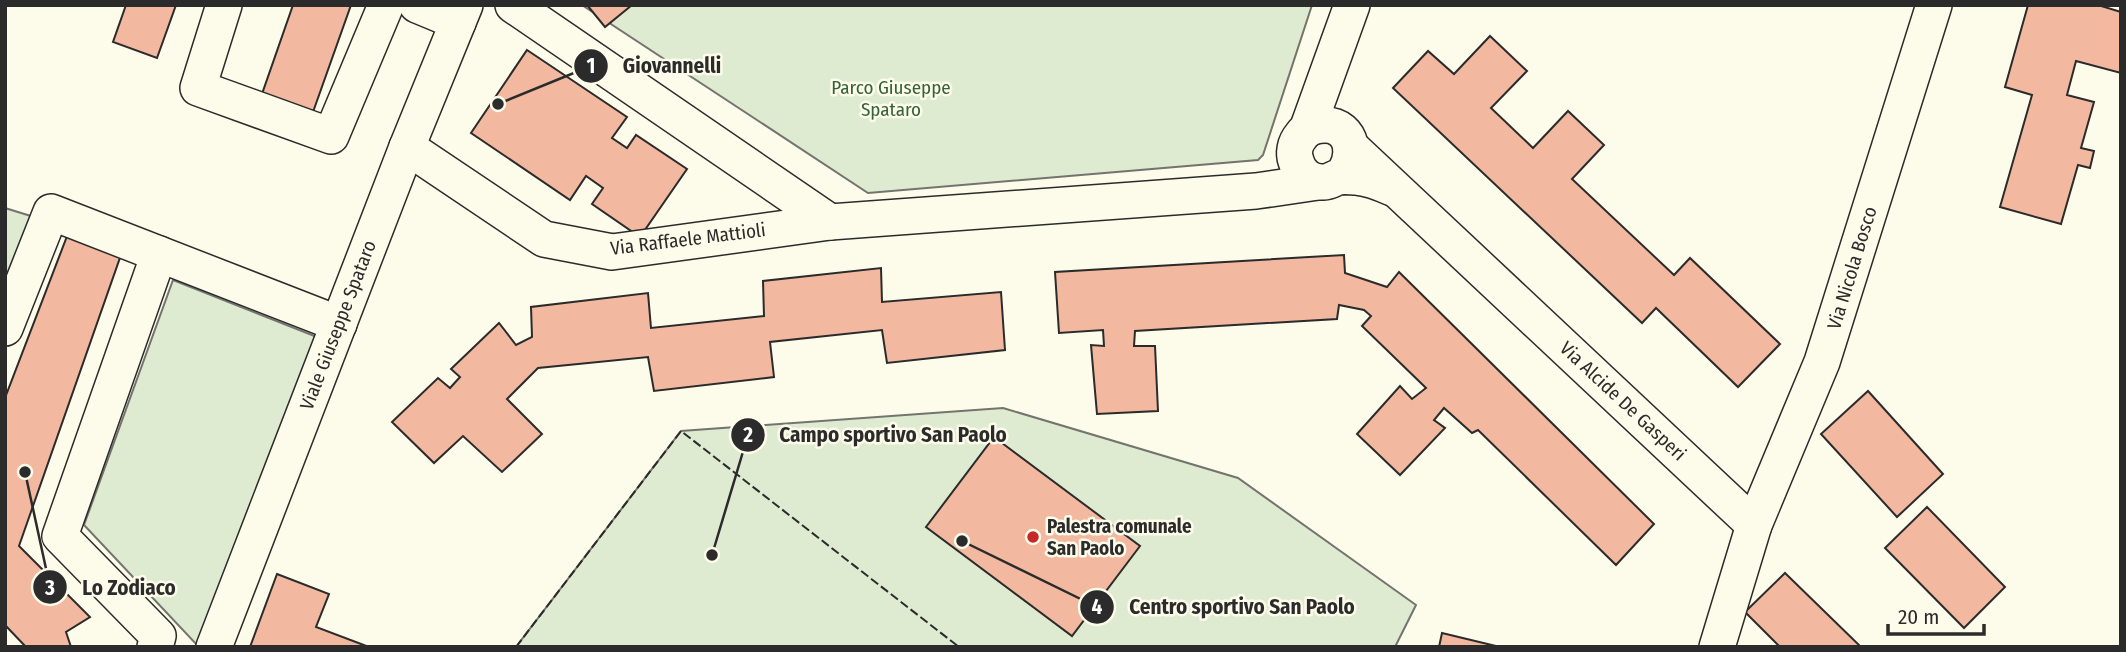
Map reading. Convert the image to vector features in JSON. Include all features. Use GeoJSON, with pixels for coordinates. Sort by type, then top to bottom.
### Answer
{"type":"FeatureCollection","features":[{"type":"Feature","properties":{"kind":"street"},"geometry":{"type":"LineString","coordinates":[[224,5],[198,88],[331,136],[386,5]]}},
{"type":"Feature","properties":{"kind":"street"},"geometry":{"type":"LineString","coordinates":[[417,5],[461,13]]}},
{"type":"Feature","properties":{"kind":"street"},"geometry":{"type":"LineString","coordinates":[[513,5],[830,222]]}},
{"type":"Feature","properties":{"kind":"street","name":"Via Alcide De Gasperi"},"geometry":{"type":"LineString","coordinates":[[1352,5],[1324,81],[1325,154],[1399,190],[1754,525]]}},
{"type":"Feature","properties":{"kind":"street","name":"Via Nicola Bosco"},"geometry":{"type":"LineString","coordinates":[[1754,525],[1822,362],[1934,5]]}},
{"type":"Feature","properties":{"kind":"street","name":"Viale Giuseppe Spataro"},"geometry":{"type":"LineString","coordinates":[[215,647],[461,13]]}},
{"type":"Feature","properties":{"kind":"street","name":"Via Raffaele Mattioli"},"geometry":{"type":"LineString","coordinates":[[407,147],[544,239],[612,251],[830,222],[1256,191],[1280,175],[1325,154]]}},
{"type":"Feature","properties":{"kind":"street"},"geometry":{"type":"LineString","coordinates":[[5,328],[51,212],[339,324]]}},
{"type":"Feature","properties":{"kind":"street"},"geometry":{"type":"LineString","coordinates":[[155,647],[158,636],[60,536],[159,254]]}},
{"type":"Feature","properties":{"kind":"street"},"geometry":{"type":"LineString","coordinates":[[1717,647],[1754,525]]}},
{"type":"Feature","properties":{"kind":"green space","name":"Parco Giuseppe Spataro"},"geometry":{"type":"Polygon","coordinates":[[[582,5],[1312,5],[1263,155],[1258,160],[868,193],[582,5]]]}},
{"type":"Feature","properties":{"kind":"green space"},"geometry":{"type":"Polygon","coordinates":[[[5,208],[34,217],[5,301],[5,208]]]}},
{"type":"Feature","properties":{"kind":"green space"},"geometry":{"type":"Polygon","coordinates":[[[173,280],[317,337],[197,645],[84,525],[173,280]]]}},
{"type":"Feature","properties":{"kind":"green space"},"geometry":{"type":"Polygon","coordinates":[[[1003,408],[1238,478],[1416,605],[1395,647],[516,647],[681,431],[1003,408]]]}},
{"type":"Feature","properties":{"kind":"building"},"geometry":{"type":"Polygon","coordinates":[[[126,5],[176,5],[157,58],[113,42],[126,5]]]}},
{"type":"Feature","properties":{"kind":"building"},"geometry":{"type":"Polygon","coordinates":[[[293,5],[351,5],[313,112],[262,94],[293,5]]]}},
{"type":"Feature","properties":{"kind":"building"},"geometry":{"type":"Polygon","coordinates":[[[587,5],[632,5],[605,27],[587,5]]]}},
{"type":"Feature","properties":{"kind":"building"},"geometry":{"type":"Polygon","coordinates":[[[2028,5],[2098,5],[2121,12],[2121,73],[2076,61],[2067,95],[2094,102],[2081,148],[2094,151],[2090,168],[2078,165],[2061,224],[2000,207],[2032,95],[2005,87],[2028,5]]]}},
{"type":"Feature","properties":{"kind":"building"},"geometry":{"type":"Polygon","coordinates":[[[1490,36],[1527,71],[1491,108],[1533,148],[1568,111],[1604,145],[1572,179],[1674,275],[1690,258],[1780,344],[1738,387],[1656,308],[1642,323],[1393,88],[1428,51],[1454,74],[1490,36]]]}},
{"type":"Feature","properties":{"kind":"building"},"geometry":{"type":"Polygon","coordinates":[[[527,50],[627,117],[612,138],[627,148],[636,135],[687,169],[640,237],[592,204],[603,188],[586,176],[570,200],[471,133],[527,50]]]}},
{"type":"Feature","properties":{"kind":"building"},"geometry":{"type":"Polygon","coordinates":[[[69,231],[122,252],[19,546],[90,617],[66,632],[71,647],[26,647],[5,625],[5,398],[69,231]]]}},
{"type":"Feature","properties":{"kind":"building"},"geometry":{"type":"Polygon","coordinates":[[[1344,255],[1345,273],[1387,287],[1399,272],[1654,524],[1616,565],[1478,430],[1472,433],[1444,408],[1434,420],[1445,428],[1400,475],[1357,434],[1400,386],[1412,399],[1426,388],[1362,326],[1371,316],[1364,310],[1339,305],[1337,319],[1135,331],[1134,346],[1155,346],[1158,411],[1097,414],[1091,345],[1104,346],[1103,330],[1059,333],[1055,272],[1344,255]]]}},
{"type":"Feature","properties":{"kind":"building"},"geometry":{"type":"Polygon","coordinates":[[[881,268],[882,302],[1001,292],[1005,350],[887,363],[882,330],[770,342],[774,377],[654,391],[648,357],[538,368],[507,399],[542,434],[502,472],[463,436],[434,463],[392,422],[438,378],[450,388],[460,377],[451,369],[499,323],[516,345],[532,337],[531,307],[648,293],[651,328],[764,316],[763,281],[881,268]]]}},
{"type":"Feature","properties":{"kind":"building"},"geometry":{"type":"Polygon","coordinates":[[[1868,391],[1943,474],[1897,517],[1821,434],[1868,391]]]}},
{"type":"Feature","properties":{"kind":"building","name":"Palestra comunale San Paolo"},"geometry":{"type":"Polygon","coordinates":[[[994,437],[1140,546],[1072,636],[926,527],[994,437]]]}},
{"type":"Feature","properties":{"kind":"building"},"geometry":{"type":"Polygon","coordinates":[[[1927,507],[2005,587],[1964,628],[1885,548],[1927,507]]]}},
{"type":"Feature","properties":{"kind":"building"},"geometry":{"type":"Polygon","coordinates":[[[1785,573],[1861,647],[1780,647],[1745,612],[1785,573]]]}},
{"type":"Feature","properties":{"kind":"building"},"geometry":{"type":"Polygon","coordinates":[[[277,574],[329,594],[316,627],[369,647],[250,647],[277,574]]]}},
{"type":"Feature","properties":{"kind":"building"},"geometry":{"type":"Polygon","coordinates":[[[1442,633],[1500,647],[1439,647],[1442,633]]]}},
{"type":"Feature","properties":{"kind":"fence"},"geometry":{"type":"LineString","coordinates":[[516,647],[681,431],[959,647]]}},
{"type":"Feature","properties":{"kind":"place","name":"Giovannelli"},"geometry":{"type":"Point","coordinates":[498,104]}},
{"type":"Feature","properties":{"kind":"place","name":"Lo Zodiaco"},"geometry":{"type":"Point","coordinates":[25,472]}},
{"type":"Feature","properties":{"kind":"place","name":"Palestra comunale San Paolo"},"geometry":{"type":"Point","coordinates":[1033,537]}},
{"type":"Feature","properties":{"kind":"place","name":"Centro sportivo San Paolo"},"geometry":{"type":"Point","coordinates":[962,541]}},
{"type":"Feature","properties":{"kind":"place","name":"Campo sportivo San Paolo"},"geometry":{"type":"Point","coordinates":[712,555]}}]}
